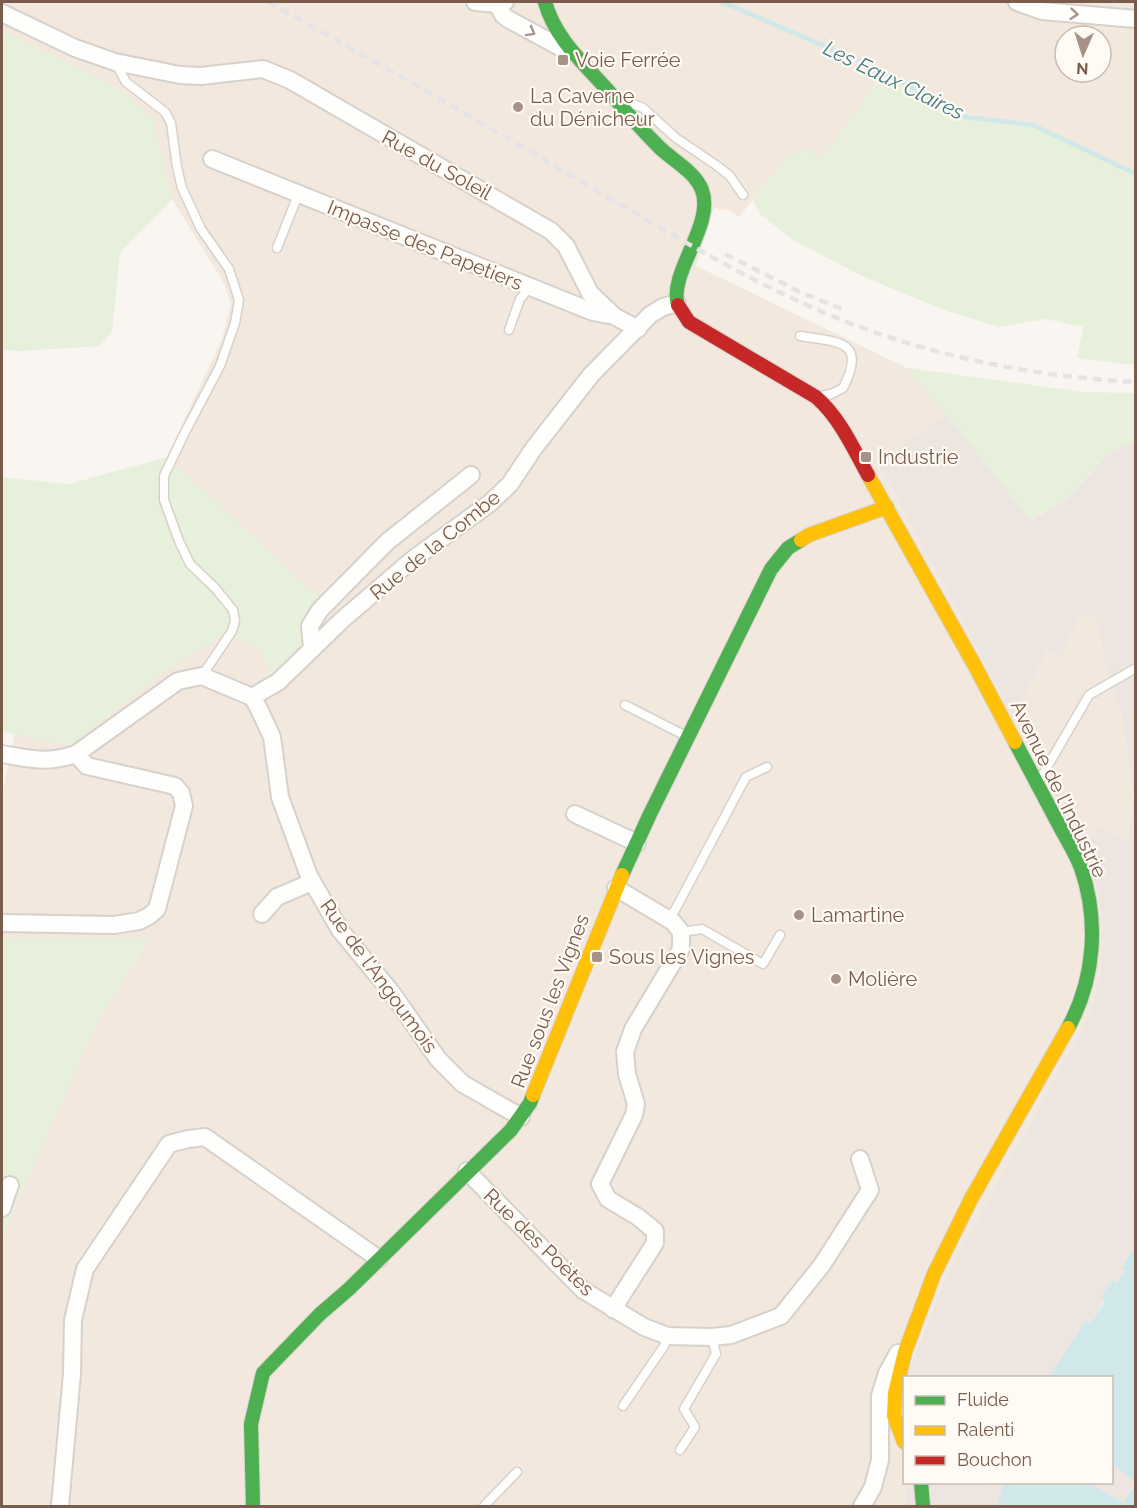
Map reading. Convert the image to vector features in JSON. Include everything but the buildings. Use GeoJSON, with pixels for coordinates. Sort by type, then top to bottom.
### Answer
{"type":"FeatureCollection","features":[{"type":"Feature","properties":{"kind":"street"},"geometry":{"type":"LineString","coordinates":[[475,2],[501,3],[503,15],[508,19],[571,54],[587,67],[662,150],[702,189],[704,196],[700,222],[678,286],[676,303]]}},
{"type":"Feature","properties":{"kind":"street"},"geometry":{"type":"LineString","coordinates":[[545,2],[554,29],[571,54]]}},
{"type":"Feature","properties":{"kind":"street"},"geometry":{"type":"LineString","coordinates":[[1017,2],[1042,10],[1136,20]]}},
{"type":"Feature","properties":{"kind":"street","name":"Rue du Soleil"},"geometry":{"type":"LineString","coordinates":[[2,13],[75,48],[115,62],[180,75],[201,76],[263,69],[290,80],[551,231],[566,246],[590,293],[614,316]]}},
{"type":"Feature","properties":{"kind":"street","name":"Impasse des Papetiers"},"geometry":{"type":"LineString","coordinates":[[212,159],[593,312],[614,316],[638,328]]}},
{"type":"Feature","properties":{"kind":"street","name":"Rue de la Combe"},"geometry":{"type":"LineString","coordinates":[[252,697],[278,682],[412,560],[490,503],[510,484],[534,448],[591,375],[650,315],[663,307],[676,303]]}},
{"type":"Feature","properties":{"kind":"street","name":"Avenue de l'Industrie"},"geometry":{"type":"LineString","coordinates":[[676,303],[689,321],[816,397],[841,426],[1037,784],[1080,866],[1089,892],[1093,920],[1093,953],[1084,990],[1072,1020],[971,1199],[934,1274],[905,1352],[895,1393],[894,1416],[903,1439]]}},
{"type":"Feature","properties":{"kind":"street"},"geometry":{"type":"LineString","coordinates":[[312,649],[310,626],[320,610],[387,542],[471,475]]}},
{"type":"Feature","properties":{"kind":"street","name":"Rue sous les Vignes"},"geometry":{"type":"LineString","coordinates":[[253,1506],[251,1424],[263,1373],[320,1314],[439,1203],[467,1171],[511,1130],[530,1103],[550,1058],[602,919],[688,736],[771,569],[788,548],[809,535],[887,507]]}},
{"type":"Feature","properties":{"kind":"street"},"geometry":{"type":"LineString","coordinates":[[2,754],[56,760],[76,754],[178,681],[202,676],[252,697]]}},
{"type":"Feature","properties":{"kind":"street","name":"Rue de l'Angoumois"},"geometry":{"type":"LineString","coordinates":[[252,697],[272,737],[280,797],[312,882],[340,930],[392,993],[438,1059],[462,1084],[520,1117]]}},
{"type":"Feature","properties":{"kind":"street"},"geometry":{"type":"LineString","coordinates":[[2,923],[114,925],[139,921],[157,909],[184,806],[182,794],[175,786],[87,766],[76,754]]}},
{"type":"Feature","properties":{"kind":"street"},"geometry":{"type":"LineString","coordinates":[[575,814],[637,843]]}},
{"type":"Feature","properties":{"kind":"street"},"geometry":{"type":"LineString","coordinates":[[262,914],[277,897],[312,882]]}},
{"type":"Feature","properties":{"kind":"street"},"geometry":{"type":"LineString","coordinates":[[616,888],[673,922],[681,932]]}},
{"type":"Feature","properties":{"kind":"street","name":"Rue des Poètes"},"geometry":{"type":"LineString","coordinates":[[613,1309],[655,1243],[655,1232],[638,1217],[608,1199],[600,1184],[634,1115],[636,1104],[627,1074],[625,1052],[633,1029],[681,949],[681,932]]}},
{"type":"Feature","properties":{"kind":"street"},"geometry":{"type":"LineString","coordinates":[[60,1506],[72,1374],[73,1320],[86,1269],[169,1144],[205,1137],[379,1260]]}},
{"type":"Feature","properties":{"kind":"street","name":"Rue des Poètes"},"geometry":{"type":"LineString","coordinates":[[467,1171],[583,1290],[644,1327],[668,1336],[712,1337],[731,1335],[781,1316],[822,1265],[870,1190],[860,1159]]}},
{"type":"Feature","properties":{"kind":"street"},"geometry":{"type":"LineString","coordinates":[[2,1208],[10,1185]]}},
{"type":"Feature","properties":{"kind":"street"},"geometry":{"type":"LineString","coordinates":[[862,1506],[873,1487],[880,1460],[880,1396],[887,1373],[899,1351],[905,1352]]}},
{"type":"Feature","properties":{"kind":"street"},"geometry":{"type":"LineString","coordinates":[[921,1484],[923,1506]]}},
{"type":"Feature","properties":{"kind":"lane"},"geometry":{"type":"LineString","coordinates":[[115,62],[126,82],[165,112],[171,123],[182,188],[201,229],[229,269],[237,289],[235,323],[220,366],[164,476],[164,500],[190,564],[215,588],[233,610],[235,621],[232,631],[202,676]]}},
{"type":"Feature","properties":{"kind":"lane"},"geometry":{"type":"LineString","coordinates":[[622,107],[630,104],[643,108],[676,138],[723,171],[743,195]]}},
{"type":"Feature","properties":{"kind":"lane"},"geometry":{"type":"LineString","coordinates":[[278,248],[298,195]]}},
{"type":"Feature","properties":{"kind":"lane"},"geometry":{"type":"LineString","coordinates":[[509,330],[520,299],[530,287]]}},
{"type":"Feature","properties":{"kind":"lane"},"geometry":{"type":"LineString","coordinates":[[800,336],[844,345],[852,355],[852,363],[843,388],[831,394],[816,397]]}},
{"type":"Feature","properties":{"kind":"lane"},"geometry":{"type":"LineString","coordinates":[[1037,784],[1089,695],[1136,668]]}},
{"type":"Feature","properties":{"kind":"lane"},"geometry":{"type":"LineString","coordinates":[[625,705],[688,736]]}},
{"type":"Feature","properties":{"kind":"lane"},"geometry":{"type":"LineString","coordinates":[[668,919],[675,910],[746,777],[767,767]]}},
{"type":"Feature","properties":{"kind":"lane"},"geometry":{"type":"LineString","coordinates":[[681,932],[702,928],[763,964],[780,935]]}},
{"type":"Feature","properties":{"kind":"lane"},"geometry":{"type":"LineString","coordinates":[[622,1406],[664,1346],[668,1336]]}},
{"type":"Feature","properties":{"kind":"lane"},"geometry":{"type":"LineString","coordinates":[[680,1450],[695,1426],[684,1409],[716,1354],[712,1337]]}},
{"type":"Feature","properties":{"kind":"lane"},"geometry":{"type":"LineString","coordinates":[[484,1506],[517,1472]]}},
{"type":"Feature","properties":{"kind":"shaded area"},"geometry":{"type":"Polygon","coordinates":[[[2,2],[1135,2],[1135,174],[1033,125],[965,117],[885,72],[821,160],[790,153],[739,217],[730,211],[714,208],[696,266],[907,368],[947,414],[877,465],[956,607],[1011,719],[1048,649],[1060,656],[1081,614],[1097,619],[1106,668],[1121,715],[1134,796],[1128,842],[1098,890],[1103,934],[1102,964],[1092,1010],[944,1281],[903,1376],[903,1484],[906,1484],[906,1506],[2,1506],[2,1237],[98,1021],[149,939],[2,938],[2,794],[15,734],[71,745],[170,667],[226,633],[262,649],[269,676],[306,623],[319,598],[167,457],[222,339],[231,304],[225,285],[172,199],[153,120],[120,89],[2,31],[2,2]]]}},
{"type":"Feature","properties":{"kind":"shaded area"},"geometry":{"type":"Polygon","coordinates":[[[947,414],[1031,520],[1067,500],[1107,455],[1135,440],[1136,1192],[1133,1197],[1135,1199],[1135,1246],[1121,1267],[1125,1270],[1117,1283],[1112,1281],[1102,1298],[1105,1300],[1091,1323],[1086,1321],[1050,1376],[906,1376],[944,1281],[1092,1010],[1102,964],[1103,934],[1098,890],[1087,846],[1100,826],[1128,842],[1134,796],[1121,715],[1106,668],[1097,619],[1081,615],[1060,657],[1048,649],[1012,720],[956,607],[877,464],[947,414]]]}},
{"type":"Feature","properties":{"kind":"shaded area"},"geometry":{"type":"Polygon","coordinates":[[[1113,1465],[1135,1482],[1123,1503],[1092,1484],[1113,1484],[1113,1465]]]}},
{"type":"Feature","properties":{"kind":"shaded area"},"geometry":{"type":"Polygon","coordinates":[[[906,1484],[1004,1484],[997,1506],[906,1506],[906,1484]]]}},
{"type":"Feature","properties":{"kind":"green space"},"geometry":{"type":"Polygon","coordinates":[[[2,31],[120,89],[153,120],[172,199],[120,253],[112,333],[99,346],[2,350],[2,31]]]}},
{"type":"Feature","properties":{"kind":"green space"},"geometry":{"type":"Polygon","coordinates":[[[885,72],[965,117],[1033,125],[1135,174],[1135,365],[1077,358],[1083,327],[1046,319],[999,327],[947,311],[864,277],[793,240],[760,214],[753,200],[790,153],[806,149],[821,160],[885,72]]]}},
{"type":"Feature","properties":{"kind":"green space"},"geometry":{"type":"Polygon","coordinates":[[[907,368],[1084,392],[1135,393],[1135,440],[1107,455],[1067,500],[1030,520],[907,368]]]}},
{"type":"Feature","properties":{"kind":"green space"},"geometry":{"type":"Polygon","coordinates":[[[167,457],[319,598],[306,623],[300,649],[269,676],[262,649],[226,633],[170,667],[71,745],[2,732],[2,477],[69,484],[167,457]]]}},
{"type":"Feature","properties":{"kind":"green space"},"geometry":{"type":"Polygon","coordinates":[[[2,938],[149,938],[98,1021],[2,1237],[2,938]]]}},
{"type":"Feature","properties":{"kind":"water"},"geometry":{"type":"Polygon","coordinates":[[[1135,1246],[1135,1482],[1113,1465],[1113,1376],[1050,1376],[1086,1320],[1091,1323],[1105,1301],[1101,1297],[1112,1280],[1117,1283],[1125,1271],[1121,1268],[1135,1246]]]}},
{"type":"Feature","properties":{"kind":"water"},"geometry":{"type":"Polygon","coordinates":[[[1004,1484],[1092,1484],[1123,1503],[1135,1484],[1135,1506],[997,1506],[1004,1484]]]}},
{"type":"Feature","properties":{"kind":"waterway","name":"Les Eaux Claires"},"geometry":{"type":"LineString","coordinates":[[722,2],[885,72],[965,117],[1033,125],[1136,174]]}},
{"type":"Feature","properties":{"kind":"railway"},"geometry":{"type":"LineString","coordinates":[[268,2],[706,254],[836,318],[961,358],[1048,374],[1136,382]]}},
{"type":"Feature","properties":{"kind":"railway"},"geometry":{"type":"LineString","coordinates":[[725,254],[802,293],[842,309]]}},
{"type":"Feature","properties":{"kind":"traffic: fast"},"geometry":{"type":"LineString","coordinates":[[545,2],[556,29],[572,51],[654,142],[684,167],[702,190],[704,204],[702,218],[679,278],[678,305]]}},
{"type":"Feature","properties":{"kind":"traffic: fast"},"geometry":{"type":"LineString","coordinates":[[622,875],[771,569],[788,548],[801,540]]}},
{"type":"Feature","properties":{"kind":"traffic: fast"},"geometry":{"type":"LineString","coordinates":[[1015,742],[1077,858],[1087,888],[1092,929],[1089,970],[1084,990],[1068,1028]]}},
{"type":"Feature","properties":{"kind":"traffic: fast"},"geometry":{"type":"LineString","coordinates":[[253,1506],[251,1424],[263,1373],[320,1314],[349,1289],[511,1130],[533,1095]]}},
{"type":"Feature","properties":{"kind":"traffic: fast"},"geometry":{"type":"LineString","coordinates":[[921,1484],[923,1506]]}},
{"type":"Feature","properties":{"kind":"traffic: slow"},"geometry":{"type":"LineString","coordinates":[[868,475],[1015,742]]}},
{"type":"Feature","properties":{"kind":"traffic: slow"},"geometry":{"type":"LineString","coordinates":[[801,540],[809,535],[887,507]]}},
{"type":"Feature","properties":{"kind":"traffic: slow"},"geometry":{"type":"LineString","coordinates":[[533,1095],[622,875]]}},
{"type":"Feature","properties":{"kind":"traffic: slow"},"geometry":{"type":"LineString","coordinates":[[903,1439],[894,1416],[895,1393],[905,1352],[934,1274],[971,1199],[1068,1028]]}},
{"type":"Feature","properties":{"kind":"traffic: jam"},"geometry":{"type":"LineString","coordinates":[[678,305],[689,322],[816,397],[825,405],[839,424],[868,475]]}},
{"type":"Feature","properties":{"kind":"place","name":"Voie Ferrée"},"geometry":{"type":"Point","coordinates":[563,60]}},
{"type":"Feature","properties":{"kind":"place","name":"La Caverne du Dénicheur"},"geometry":{"type":"Point","coordinates":[518,107]}},
{"type":"Feature","properties":{"kind":"place","name":"Industrie"},"geometry":{"type":"Point","coordinates":[866,457]}},
{"type":"Feature","properties":{"kind":"place","name":"Lamartine"},"geometry":{"type":"Point","coordinates":[799,915]}},
{"type":"Feature","properties":{"kind":"place","name":"Sous les Vignes"},"geometry":{"type":"Point","coordinates":[597,957]}},
{"type":"Feature","properties":{"kind":"place","name":"Molière"},"geometry":{"type":"Point","coordinates":[836,979]}}]}
